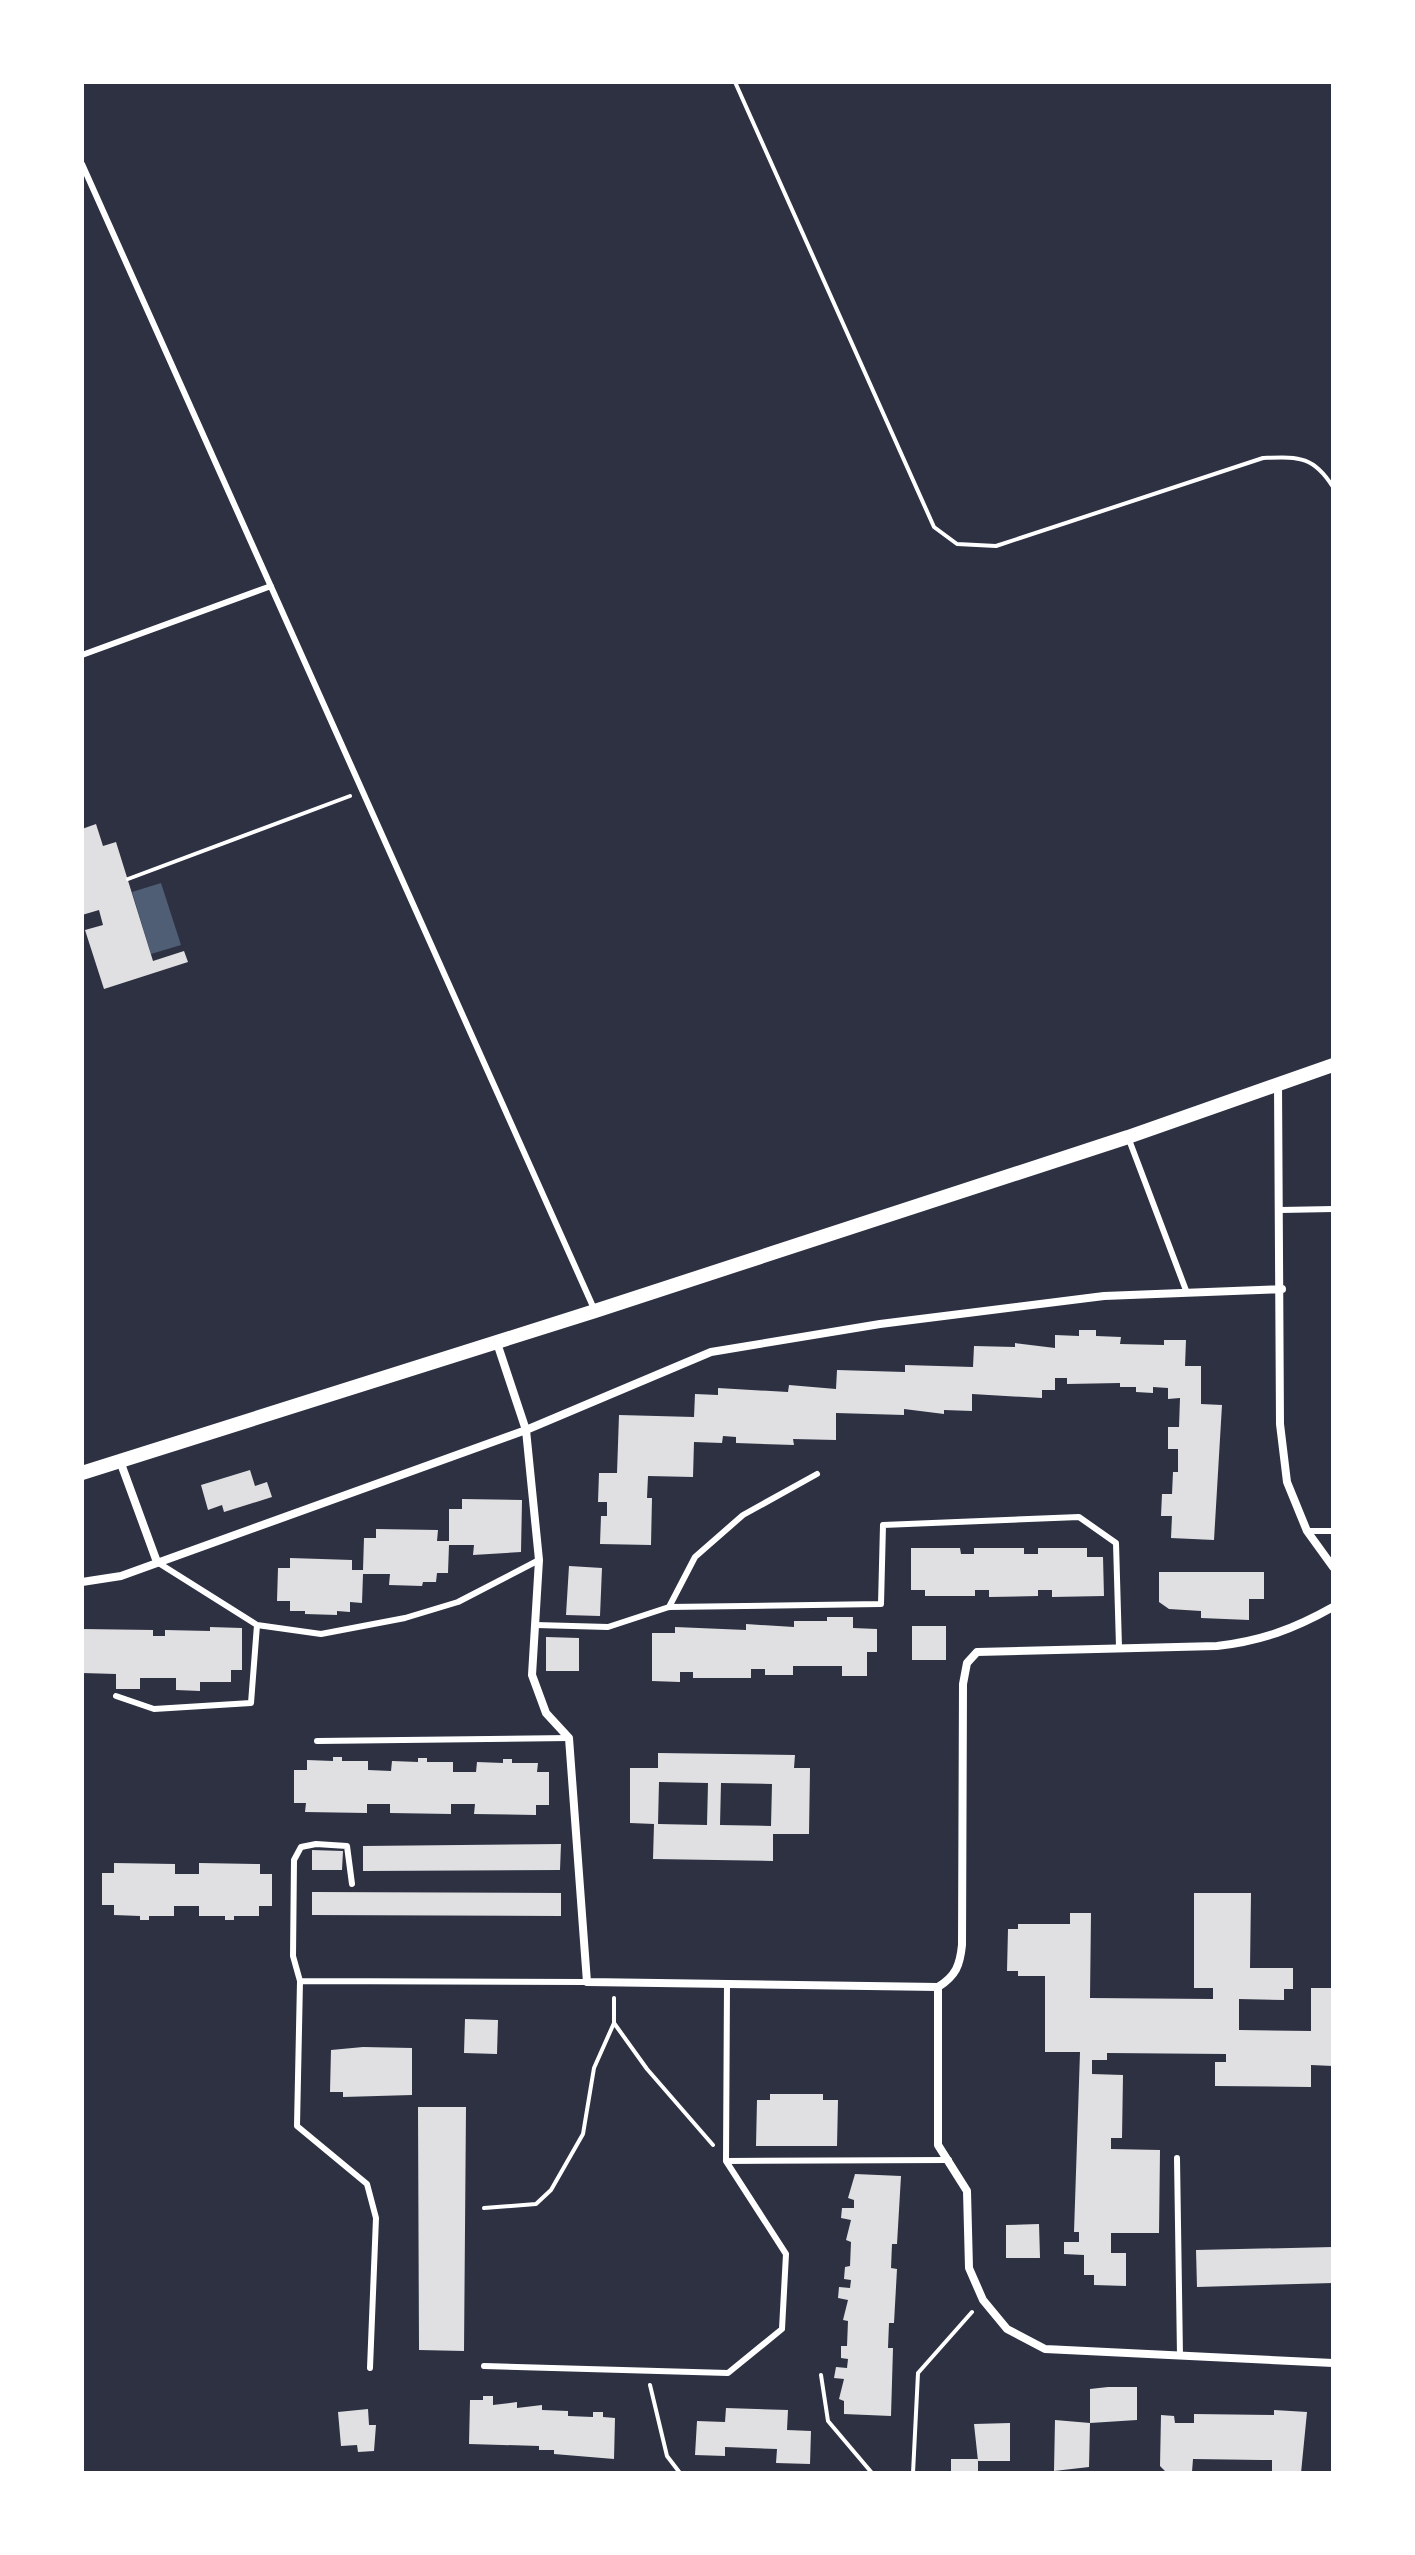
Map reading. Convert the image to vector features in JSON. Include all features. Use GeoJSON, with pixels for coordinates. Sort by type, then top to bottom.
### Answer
{"type":"FeatureCollection","features":[{"type":"Feature","properties":{"kind":"street"},"geometry":{"type":"LineString","coordinates":[[82,1473],[497,1343],[1128,1137],[1333,1065]]}},
{"type":"Feature","properties":{"kind":"street"},"geometry":{"type":"LineString","coordinates":[[1278,1083],[1282,1289],[1280,1424],[1287,1482],[1307,1531],[1333,1567]]}},
{"type":"Feature","properties":{"kind":"street"},"geometry":{"type":"LineString","coordinates":[[82,1582],[121,1576],[526,1430],[711,1352],[880,1324],[1104,1296],[1282,1289]]}},
{"type":"Feature","properties":{"kind":"street"},"geometry":{"type":"LineString","coordinates":[[497,1343],[526,1430],[539,1560],[532,1675],[546,1713],[569,1738],[587,1982],[938,1987],[950,1980],[960,1965],[963,1684],[967,1663],[977,1652],[1000,1649],[1217,1646],[1253,1642],[1289,1632],[1333,1607]]}},
{"type":"Feature","properties":{"kind":"street"},"geometry":{"type":"LineString","coordinates":[[120,1461],[157,1562]]}},
{"type":"Feature","properties":{"kind":"street"},"geometry":{"type":"LineString","coordinates":[[938,1987],[938,2145],[967,2191],[969,2268],[983,2300],[1007,2329],[1045,2349],[1333,2363]]}},
{"type":"Feature","properties":{"kind":"lane"},"geometry":{"type":"LineString","coordinates":[[82,164],[595,1311]]}},
{"type":"Feature","properties":{"kind":"lane"},"geometry":{"type":"LineString","coordinates":[[82,655],[271,586]]}},
{"type":"Feature","properties":{"kind":"lane"},"geometry":{"type":"LineString","coordinates":[[1128,1137],[1187,1293]]}},
{"type":"Feature","properties":{"kind":"lane"},"geometry":{"type":"LineString","coordinates":[[1281,1210],[1333,1209]]}},
{"type":"Feature","properties":{"kind":"lane"},"geometry":{"type":"LineString","coordinates":[[669,1607],[695,1557],[743,1515],[817,1474]]}},
{"type":"Feature","properties":{"kind":"lane"},"geometry":{"type":"LineString","coordinates":[[536,1625],[608,1627],[669,1607],[881,1604],[883,1525],[1079,1517],[1116,1543],[1119,1647]]}},
{"type":"Feature","properties":{"kind":"lane"},"geometry":{"type":"LineString","coordinates":[[1307,1531],[1333,1531]]}},
{"type":"Feature","properties":{"kind":"lane"},"geometry":{"type":"LineString","coordinates":[[157,1562],[257,1625],[321,1634],[405,1618],[458,1602],[539,1560]]}},
{"type":"Feature","properties":{"kind":"lane"},"geometry":{"type":"LineString","coordinates":[[116,1696],[154,1709],[251,1703],[257,1625]]}},
{"type":"Feature","properties":{"kind":"lane"},"geometry":{"type":"LineString","coordinates":[[317,1741],[569,1738]]}},
{"type":"Feature","properties":{"kind":"lane"},"geometry":{"type":"LineString","coordinates":[[352,1884],[347,1846],[316,1844],[301,1847],[294,1860],[293,1956],[300,1981],[297,2126],[367,2184],[376,2218],[370,2368]]}},
{"type":"Feature","properties":{"kind":"lane"},"geometry":{"type":"LineString","coordinates":[[300,1981],[587,1982]]}},
{"type":"Feature","properties":{"kind":"lane"},"geometry":{"type":"LineString","coordinates":[[484,2366],[728,2373],[782,2329],[786,2254],[726,2161],[727,1984]]}},
{"type":"Feature","properties":{"kind":"lane"},"geometry":{"type":"LineString","coordinates":[[1177,2158],[1180,2356]]}},
{"type":"Feature","properties":{"kind":"lane"},"geometry":{"type":"LineString","coordinates":[[726,2161],[949,2160]]}},
{"type":"Feature","properties":{"kind":"path"},"geometry":{"type":"LineString","coordinates":[[735,82],[934,527],[957,544],[996,546],[1263,458],[1297,457],[1320,467],[1333,487]]}},
{"type":"Feature","properties":{"kind":"path"},"geometry":{"type":"LineString","coordinates":[[128,879],[363,792]]}},
{"type":"Feature","properties":{"kind":"path"},"geometry":{"type":"LineString","coordinates":[[484,2208],[536,2204],[551,2190],[583,2134],[594,2068],[614,2023],[615,1983]]}},
{"type":"Feature","properties":{"kind":"path"},"geometry":{"type":"LineString","coordinates":[[614,2023],[647,2069],[726,2161]]}},
{"type":"Feature","properties":{"kind":"path"},"geometry":{"type":"LineString","coordinates":[[913,2473],[918,2373],[983,2300]]}},
{"type":"Feature","properties":{"kind":"path"},"geometry":{"type":"LineString","coordinates":[[646,2371],[667,2456],[680,2473]]}},
{"type":"Feature","properties":{"kind":"path"},"geometry":{"type":"LineString","coordinates":[[821,2375],[828,2421],[872,2473]]}},
{"type":"Feature","properties":{"kind":"water"},"geometry":{"type":"Polygon","coordinates":[[[161,883],[181,945],[151,954],[132,892],[161,883]]]}},
{"type":"Feature","properties":{"kind":"building"},"geometry":{"type":"Polygon","coordinates":[[[96,824],[103,846],[116,842],[153,961],[184,951],[188,962],[104,989],[85,930],[103,925],[99,910],[82,915],[82,829],[96,824]]]}},
{"type":"Feature","properties":{"kind":"building"},"geometry":{"type":"Polygon","coordinates":[[[1079,1330],[1096,1330],[1096,1336],[1121,1337],[1120,1344],[1164,1345],[1164,1340],[1186,1340],[1185,1366],[1201,1366],[1201,1404],[1222,1405],[1214,1540],[1171,1538],[1172,1516],[1161,1516],[1162,1494],[1172,1494],[1173,1472],[1178,1472],[1178,1449],[1168,1449],[1168,1427],[1179,1427],[1180,1398],[1168,1399],[1168,1388],[1153,1387],[1153,1393],[1136,1392],[1136,1387],[1120,1387],[1120,1383],[1067,1384],[1067,1378],[1055,1378],[1055,1390],[1042,1390],[1042,1398],[972,1394],[972,1411],[944,1410],[944,1414],[904,1409],[904,1415],[836,1413],[836,1440],[793,1439],[794,1445],[736,1443],[736,1437],[723,1436],[722,1443],[694,1442],[693,1477],[648,1476],[647,1498],[652,1498],[651,1545],[600,1544],[601,1516],[607,1516],[607,1502],[598,1502],[599,1473],[617,1473],[619,1415],[694,1417],[695,1394],[718,1395],[718,1388],[788,1392],[789,1385],[836,1389],[837,1370],[905,1372],[905,1365],[973,1367],[974,1346],[1015,1347],[1015,1343],[1055,1348],[1055,1335],[1079,1336],[1079,1330]]]}},
{"type":"Feature","properties":{"kind":"building"},"geometry":{"type":"Polygon","coordinates":[[[250,1470],[255,1486],[267,1482],[272,1497],[224,1512],[222,1505],[208,1510],[201,1485],[250,1470]]]}},
{"type":"Feature","properties":{"kind":"building"},"geometry":{"type":"Polygon","coordinates":[[[462,1499],[522,1500],[521,1552],[473,1555],[474,1545],[449,1545],[448,1573],[437,1573],[436,1582],[423,1582],[422,1586],[389,1585],[390,1574],[363,1574],[362,1603],[350,1602],[350,1612],[337,1611],[337,1615],[290,1611],[290,1601],[277,1601],[278,1568],[290,1568],[290,1558],[352,1560],[352,1570],[363,1570],[364,1538],[376,1538],[376,1529],[438,1530],[437,1541],[449,1541],[449,1509],[462,1509],[462,1499]]]}},
{"type":"Feature","properties":{"kind":"building"},"geometry":{"type":"Polygon","coordinates":[[[911,1548],[960,1548],[961,1554],[974,1554],[974,1548],[1024,1548],[1024,1554],[1038,1554],[1038,1548],[1087,1548],[1087,1557],[1103,1557],[1104,1596],[1052,1597],[1052,1590],[1038,1590],[1038,1596],[989,1597],[989,1590],[975,1590],[975,1596],[925,1596],[925,1590],[911,1590],[911,1548]]]}},
{"type":"Feature","properties":{"kind":"building"},"geometry":{"type":"Polygon","coordinates":[[[569,1566],[602,1568],[600,1616],[566,1615],[569,1566]]]}},
{"type":"Feature","properties":{"kind":"building"},"geometry":{"type":"Polygon","coordinates":[[[1159,1572],[1264,1572],[1264,1599],[1249,1599],[1249,1620],[1201,1618],[1201,1611],[1169,1609],[1159,1602],[1159,1572]]]}},
{"type":"Feature","properties":{"kind":"building"},"geometry":{"type":"Polygon","coordinates":[[[827,1617],[853,1617],[853,1628],[877,1629],[877,1652],[867,1652],[867,1676],[842,1676],[842,1666],[793,1666],[793,1675],[765,1675],[765,1669],[751,1669],[751,1678],[693,1678],[693,1672],[680,1672],[680,1682],[652,1681],[652,1633],[675,1633],[675,1627],[746,1630],[746,1624],[794,1627],[794,1621],[827,1621],[827,1617]]]}},
{"type":"Feature","properties":{"kind":"building"},"geometry":{"type":"Polygon","coordinates":[[[912,1626],[946,1626],[946,1660],[912,1660],[912,1626]]]}},
{"type":"Feature","properties":{"kind":"building"},"geometry":{"type":"Polygon","coordinates":[[[210,1627],[242,1628],[242,1670],[231,1670],[231,1682],[200,1682],[200,1691],[176,1690],[176,1678],[140,1678],[140,1689],[116,1689],[116,1674],[82,1673],[82,1629],[153,1630],[153,1636],[165,1636],[165,1630],[210,1631],[210,1627]]]}},
{"type":"Feature","properties":{"kind":"building"},"geometry":{"type":"Polygon","coordinates":[[[546,1637],[579,1638],[579,1671],[546,1671],[546,1637]]]}},
{"type":"Feature","properties":{"kind":"building"},"geometry":{"type":"Polygon","coordinates":[[[658,1753],[795,1755],[794,1768],[810,1768],[809,1834],[773,1834],[773,1861],[653,1859],[654,1824],[630,1823],[630,1768],[658,1768],[658,1753]],[[659,1782],[658,1824],[707,1825],[708,1783],[659,1782]],[[721,1783],[720,1825],[771,1826],[772,1784],[721,1783]]]}},
{"type":"Feature","properties":{"kind":"building"},"geometry":{"type":"Polygon","coordinates":[[[333,1757],[342,1757],[342,1761],[368,1761],[368,1770],[391,1771],[392,1761],[418,1762],[418,1758],[427,1758],[427,1762],[453,1762],[453,1772],[476,1772],[477,1762],[503,1763],[503,1759],[512,1759],[512,1763],[538,1763],[537,1772],[549,1772],[549,1805],[536,1805],[536,1815],[474,1814],[475,1804],[451,1804],[451,1814],[390,1813],[390,1804],[367,1804],[367,1813],[305,1812],[306,1803],[294,1803],[294,1770],[307,1770],[307,1760],[333,1761],[333,1757]]]}},
{"type":"Feature","properties":{"kind":"building"},"geometry":{"type":"Polygon","coordinates":[[[561,1844],[560,1870],[363,1871],[363,1846],[561,1844]]]}},
{"type":"Feature","properties":{"kind":"building"},"geometry":{"type":"Polygon","coordinates":[[[312,1850],[343,1851],[342,1870],[312,1870],[312,1850]]]}},
{"type":"Feature","properties":{"kind":"building"},"geometry":{"type":"Polygon","coordinates":[[[114,1863],[175,1864],[175,1874],[199,1874],[199,1863],[260,1864],[260,1874],[272,1874],[272,1906],[259,1906],[259,1916],[234,1916],[234,1920],[225,1920],[225,1916],[199,1916],[199,1906],[174,1906],[174,1916],[149,1916],[149,1920],[140,1920],[140,1916],[114,1915],[114,1905],[102,1905],[102,1873],[114,1873],[114,1863]]]}},
{"type":"Feature","properties":{"kind":"building"},"geometry":{"type":"Polygon","coordinates":[[[312,1892],[561,1893],[561,1916],[312,1915],[312,1892]]]}},
{"type":"Feature","properties":{"kind":"building"},"geometry":{"type":"Polygon","coordinates":[[[1194,1893],[1251,1893],[1250,1968],[1293,1968],[1293,1989],[1284,1989],[1284,2000],[1239,1999],[1239,2030],[1311,2031],[1311,1988],[1333,1988],[1333,2066],[1311,2065],[1311,2087],[1215,2086],[1215,2062],[1226,2062],[1226,2054],[1107,2053],[1107,2060],[1092,2060],[1092,2074],[1123,2075],[1122,2138],[1111,2138],[1111,2149],[1160,2150],[1159,2233],[1111,2233],[1111,2253],[1126,2253],[1126,2286],[1094,2285],[1094,2275],[1084,2275],[1084,2255],[1064,2254],[1064,2242],[1079,2242],[1079,2232],[1074,2232],[1080,2052],[1045,2052],[1045,1976],[1018,1976],[1018,1971],[1007,1971],[1008,1929],[1018,1929],[1018,1924],[1070,1924],[1070,1913],[1091,1913],[1090,1998],[1213,1999],[1213,1988],[1194,1988],[1194,1893]]]}},
{"type":"Feature","properties":{"kind":"building"},"geometry":{"type":"Polygon","coordinates":[[[465,2019],[498,2020],[497,2054],[464,2053],[465,2019]]]}},
{"type":"Feature","properties":{"kind":"building"},"geometry":{"type":"Polygon","coordinates":[[[412,2048],[412,2095],[343,2097],[343,2092],[330,2092],[331,2050],[412,2048]]]}},
{"type":"Feature","properties":{"kind":"building"},"geometry":{"type":"Polygon","coordinates":[[[770,2094],[823,2094],[823,2100],[838,2100],[837,2146],[756,2146],[757,2100],[770,2100],[770,2094]]]}},
{"type":"Feature","properties":{"kind":"building"},"geometry":{"type":"Polygon","coordinates":[[[418,2107],[466,2107],[464,2351],[419,2350],[418,2107]]]}},
{"type":"Feature","properties":{"kind":"building"},"geometry":{"type":"Polygon","coordinates":[[[855,2174],[901,2176],[897,2244],[892,2244],[891,2268],[897,2269],[894,2323],[889,2323],[888,2348],[893,2348],[891,2416],[844,2414],[844,2401],[839,2399],[844,2379],[834,2378],[836,2367],[847,2368],[848,2359],[841,2358],[841,2346],[847,2346],[848,2321],[843,2320],[848,2300],[838,2298],[839,2287],[850,2288],[851,2280],[844,2279],[845,2267],[850,2266],[851,2242],[846,2240],[851,2220],[841,2218],[842,2208],[854,2208],[854,2200],[848,2198],[855,2174]]]}},
{"type":"Feature","properties":{"kind":"building"},"geometry":{"type":"Polygon","coordinates":[[[1039,2224],[1040,2258],[1006,2258],[1006,2225],[1039,2224]]]}},
{"type":"Feature","properties":{"kind":"building"},"geometry":{"type":"Polygon","coordinates":[[[1333,2247],[1333,2283],[1197,2287],[1196,2250],[1333,2247]]]}},
{"type":"Feature","properties":{"kind":"building"},"geometry":{"type":"Polygon","coordinates":[[[1137,2387],[1137,2420],[1090,2423],[1090,2389],[1137,2387]]]}},
{"type":"Feature","properties":{"kind":"building"},"geometry":{"type":"Polygon","coordinates":[[[483,2396],[493,2396],[493,2405],[517,2402],[517,2408],[542,2405],[542,2410],[568,2411],[568,2416],[593,2417],[593,2412],[603,2412],[603,2417],[615,2418],[614,2459],[554,2454],[554,2450],[539,2450],[539,2446],[469,2444],[470,2400],[483,2400],[483,2396]]]}},
{"type":"Feature","properties":{"kind":"building"},"geometry":{"type":"Polygon","coordinates":[[[726,2408],[788,2410],[787,2430],[811,2431],[810,2464],[776,2463],[777,2449],[725,2447],[725,2456],[695,2455],[697,2421],[725,2422],[726,2408]]]}},
{"type":"Feature","properties":{"kind":"building"},"geometry":{"type":"Polygon","coordinates":[[[368,2409],[369,2425],[376,2425],[374,2451],[358,2452],[357,2445],[341,2446],[338,2412],[368,2409]]]}},
{"type":"Feature","properties":{"kind":"building"},"geometry":{"type":"Polygon","coordinates":[[[1274,2410],[1307,2412],[1301,2473],[1272,2473],[1272,2460],[1193,2459],[1192,2472],[1166,2472],[1160,2466],[1161,2415],[1174,2416],[1175,2423],[1194,2423],[1194,2414],[1274,2415],[1274,2410]]]}},
{"type":"Feature","properties":{"kind":"building"},"geometry":{"type":"Polygon","coordinates":[[[1055,2420],[1090,2423],[1089,2467],[1054,2471],[1055,2420]]]}},
{"type":"Feature","properties":{"kind":"building"},"geometry":{"type":"Polygon","coordinates":[[[1010,2423],[1010,2461],[978,2461],[974,2424],[1010,2423]]]}},
{"type":"Feature","properties":{"kind":"building"},"geometry":{"type":"Polygon","coordinates":[[[951,2459],[978,2459],[978,2473],[951,2473],[951,2459]]]}}]}
